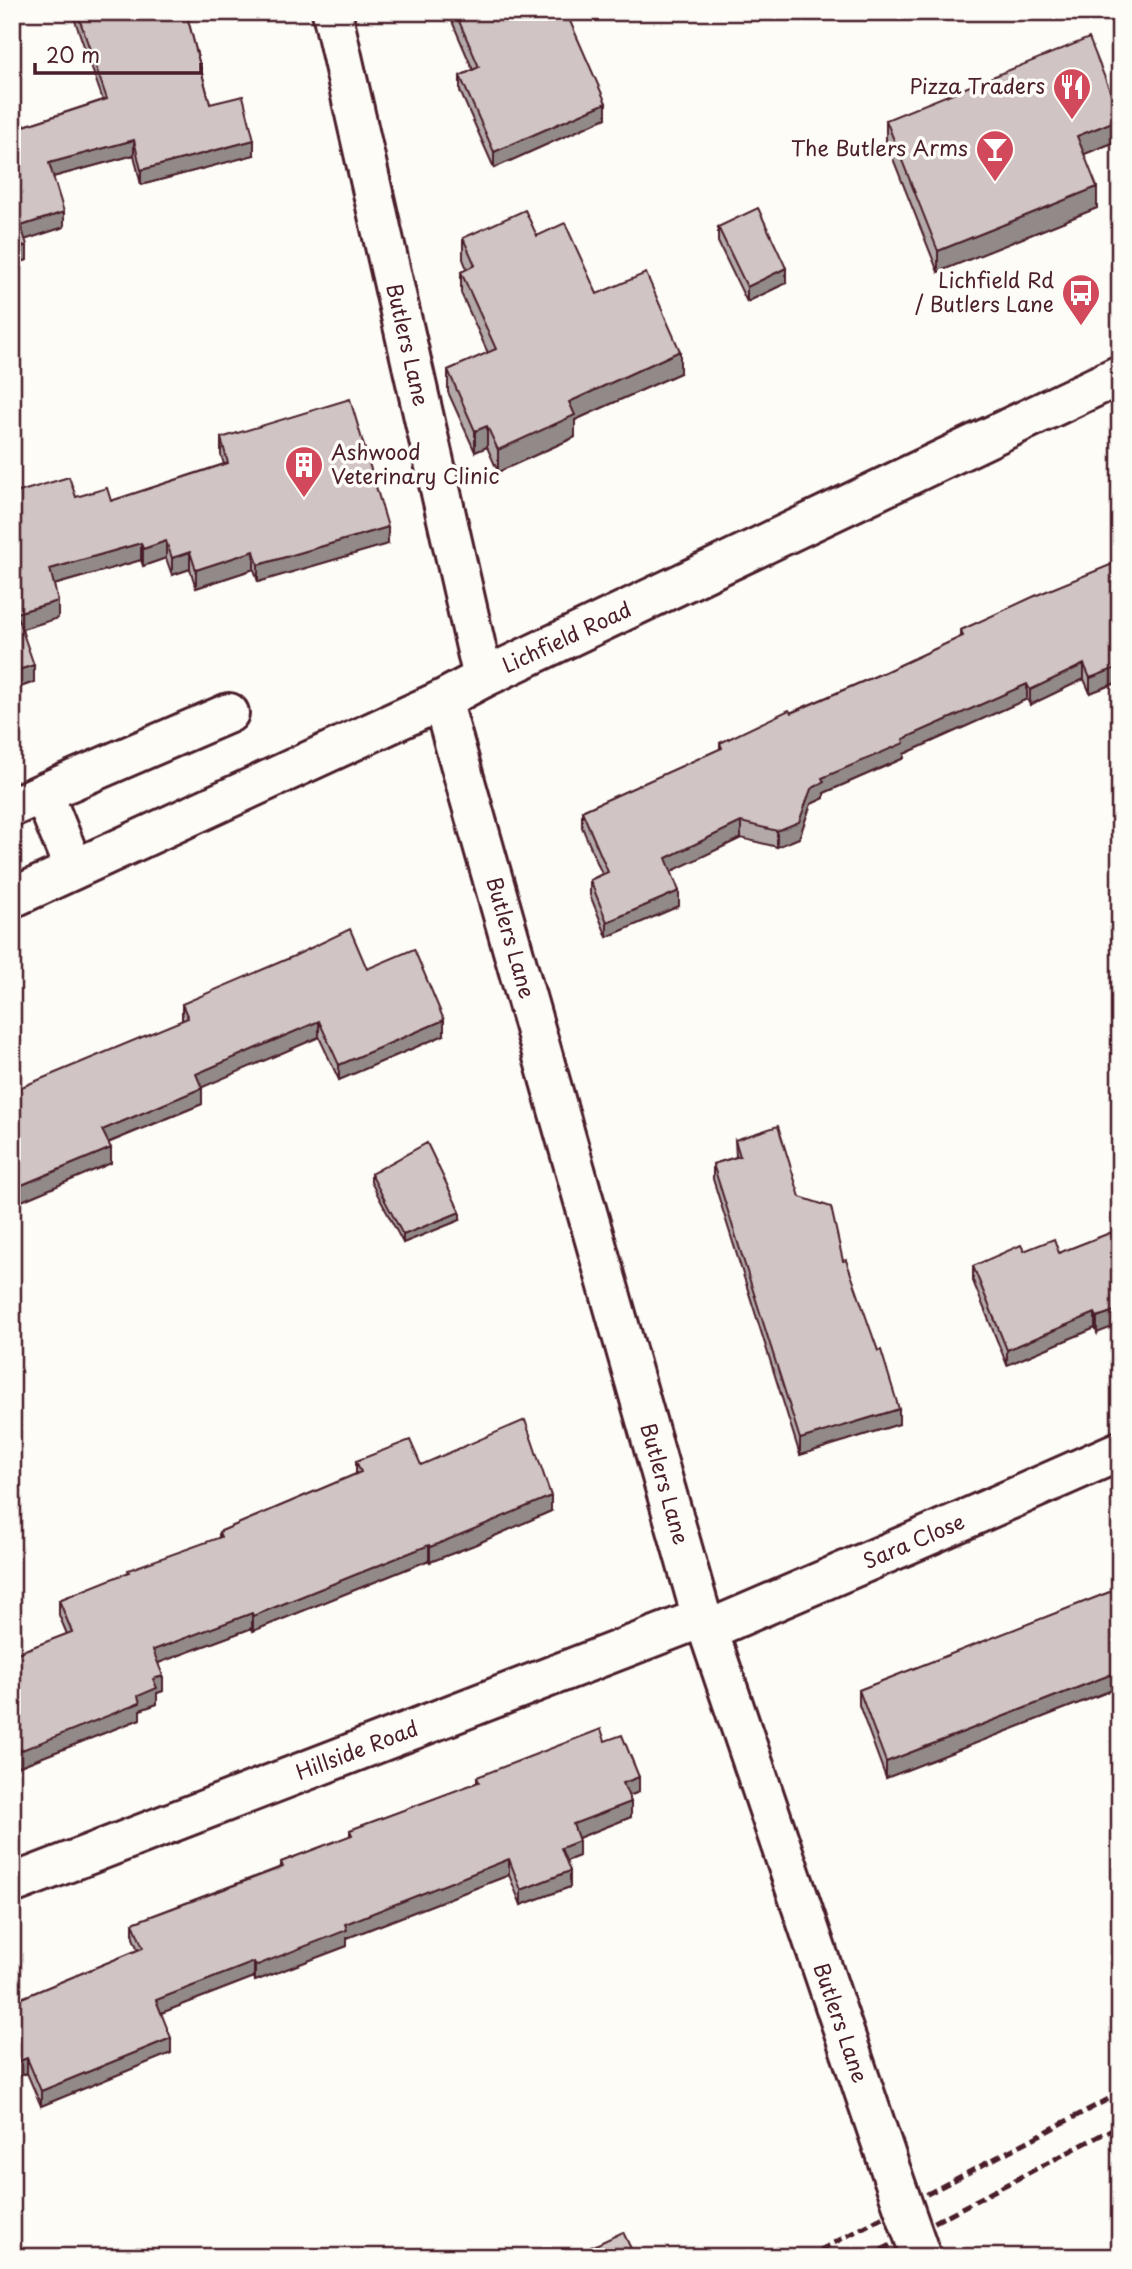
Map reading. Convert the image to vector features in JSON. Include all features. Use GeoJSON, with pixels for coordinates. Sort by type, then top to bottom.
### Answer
{"type":"FeatureCollection","features":[{"type":"Feature","properties":{"kind":"street","name":"Butlers Lane"},"geometry":{"type":"LineString","coordinates":[[332,12],[483,678]]}},
{"type":"Feature","properties":{"kind":"street","name":"Lichfield Road"},"geometry":{"type":"LineString","coordinates":[[12,898],[442,700],[483,678],[1120,375]]}},
{"type":"Feature","properties":{"kind":"street","name":"Butlers Lane"},"geometry":{"type":"LineString","coordinates":[[442,700],[705,1624],[921,2257]]}},
{"type":"Feature","properties":{"kind":"street"},"geometry":{"type":"LineString","coordinates":[[74,869],[27,800],[229,713]]}},
{"type":"Feature","properties":{"kind":"street","name":"Sara Close"},"geometry":{"type":"LineString","coordinates":[[705,1624],[1120,1451]]}},
{"type":"Feature","properties":{"kind":"street","name":"Hillside Road"},"geometry":{"type":"LineString","coordinates":[[12,1884],[705,1624]]}},
{"type":"Feature","properties":{"kind":"building"},"geometry":{"type":"Polygon","coordinates":[[[77,12],[186,12],[210,104],[243,96],[254,140],[141,170],[134,140],[49,163],[64,212],[21,226],[27,245],[12,250],[12,130],[107,99],[77,12]]]}},
{"type":"Feature","properties":{"kind":"building"},"geometry":{"type":"Polygon","coordinates":[[[455,12],[566,12],[606,103],[494,152],[460,76],[479,67],[455,12]]]}},
{"type":"Feature","properties":{"kind":"building","name":"The Butlers Arms"},"geometry":{"type":"Polygon","coordinates":[[[1089,38],[1120,116],[1120,119],[1077,136],[1097,187],[938,251],[886,120],[1089,38]]]}},
{"type":"Feature","properties":{"kind":"building"},"geometry":{"type":"Polygon","coordinates":[[[758,208],[786,268],[747,287],[718,227],[758,208]]]}},
{"type":"Feature","properties":{"kind":"building"},"geometry":{"type":"Polygon","coordinates":[[[525,210],[537,236],[565,223],[597,294],[646,273],[680,351],[569,402],[575,415],[498,450],[487,426],[475,431],[448,370],[496,349],[461,272],[475,265],[463,238],[525,210]]]}},
{"type":"Feature","properties":{"kind":"building"},"geometry":{"type":"Polygon","coordinates":[[[350,399],[388,527],[258,565],[254,551],[196,570],[190,552],[172,558],[166,541],[143,549],[141,543],[50,569],[58,601],[16,613],[34,665],[12,672],[12,567],[16,566],[12,551],[12,494],[69,477],[76,497],[107,488],[111,501],[228,463],[221,438],[350,399]]]}},
{"type":"Feature","properties":{"kind":"building"},"geometry":{"type":"Polygon","coordinates":[[[1120,561],[1120,669],[1116,668],[1090,678],[1084,664],[1030,690],[1027,684],[903,739],[904,743],[822,778],[824,782],[811,789],[799,822],[777,831],[741,822],[666,858],[679,891],[607,922],[590,880],[608,872],[582,811],[722,748],[720,743],[789,710],[791,713],[963,636],[961,630],[1120,561]]]}},
{"type":"Feature","properties":{"kind":"building"},"geometry":{"type":"Polygon","coordinates":[[[350,929],[367,969],[414,949],[444,1020],[339,1065],[319,1021],[196,1074],[202,1088],[102,1130],[111,1148],[12,1189],[12,1091],[188,1018],[182,1004],[350,929]]]}},
{"type":"Feature","properties":{"kind":"building"},"geometry":{"type":"Polygon","coordinates":[[[778,1126],[800,1197],[831,1207],[843,1261],[846,1260],[878,1351],[881,1350],[899,1409],[800,1439],[713,1164],[740,1156],[735,1140],[778,1126]]]}},
{"type":"Feature","properties":{"kind":"building"},"geometry":{"type":"Polygon","coordinates":[[[427,1143],[460,1212],[403,1235],[371,1174],[427,1143]]]}},
{"type":"Feature","properties":{"kind":"building"},"geometry":{"type":"Polygon","coordinates":[[[1120,1229],[1120,1309],[1097,1317],[1095,1313],[1007,1350],[973,1266],[1021,1245],[1024,1251],[1054,1239],[1059,1253],[1120,1229]]]}},
{"type":"Feature","properties":{"kind":"building"},"geometry":{"type":"Polygon","coordinates":[[[525,1420],[551,1496],[430,1547],[429,1545],[253,1616],[252,1613],[153,1650],[163,1676],[153,1679],[157,1688],[138,1696],[140,1703],[12,1754],[12,1655],[72,1632],[59,1600],[129,1572],[128,1570],[221,1537],[219,1532],[361,1472],[356,1461],[410,1440],[421,1465],[525,1420]]]}},
{"type":"Feature","properties":{"kind":"building"},"geometry":{"type":"Polygon","coordinates":[[[1120,1588],[1120,1671],[886,1762],[859,1690],[1120,1588]]]}},
{"type":"Feature","properties":{"kind":"building"},"geometry":{"type":"Polygon","coordinates":[[[601,1729],[605,1741],[622,1735],[639,1777],[623,1783],[631,1802],[573,1824],[579,1841],[561,1848],[570,1871],[521,1890],[509,1859],[345,1924],[347,1930],[255,1966],[254,1962],[156,2000],[171,2038],[41,2091],[27,2058],[12,2064],[12,2002],[143,1948],[133,1923],[283,1867],[281,1862],[352,1835],[350,1830],[479,1782],[477,1777],[601,1729]]]}},
{"type":"Feature","properties":{"kind":"building"},"geometry":{"type":"Polygon","coordinates":[[[623,2232],[635,2257],[570,2257],[623,2232]]]}},
{"type":"Feature","properties":{"kind":"railway"},"geometry":{"type":"LineString","coordinates":[[807,2257],[1120,2093]]}},
{"type":"Feature","properties":{"kind":"railway"},"geometry":{"type":"LineString","coordinates":[[868,2257],[1120,2125]]}},
{"type":"Feature","properties":{"kind":"place","name":"Pizza Traders"},"geometry":{"type":"Point","coordinates":[1072,121]}},
{"type":"Feature","properties":{"kind":"place","name":"The Butlers Arms"},"geometry":{"type":"Point","coordinates":[995,183]}},
{"type":"Feature","properties":{"kind":"place","name":"Lichfield Rd / Butlers Lane"},"geometry":{"type":"Point","coordinates":[1081,327]}},
{"type":"Feature","properties":{"kind":"place","name":"Ashwood Veterinary Clinic"},"geometry":{"type":"Point","coordinates":[304,499]}}]}
